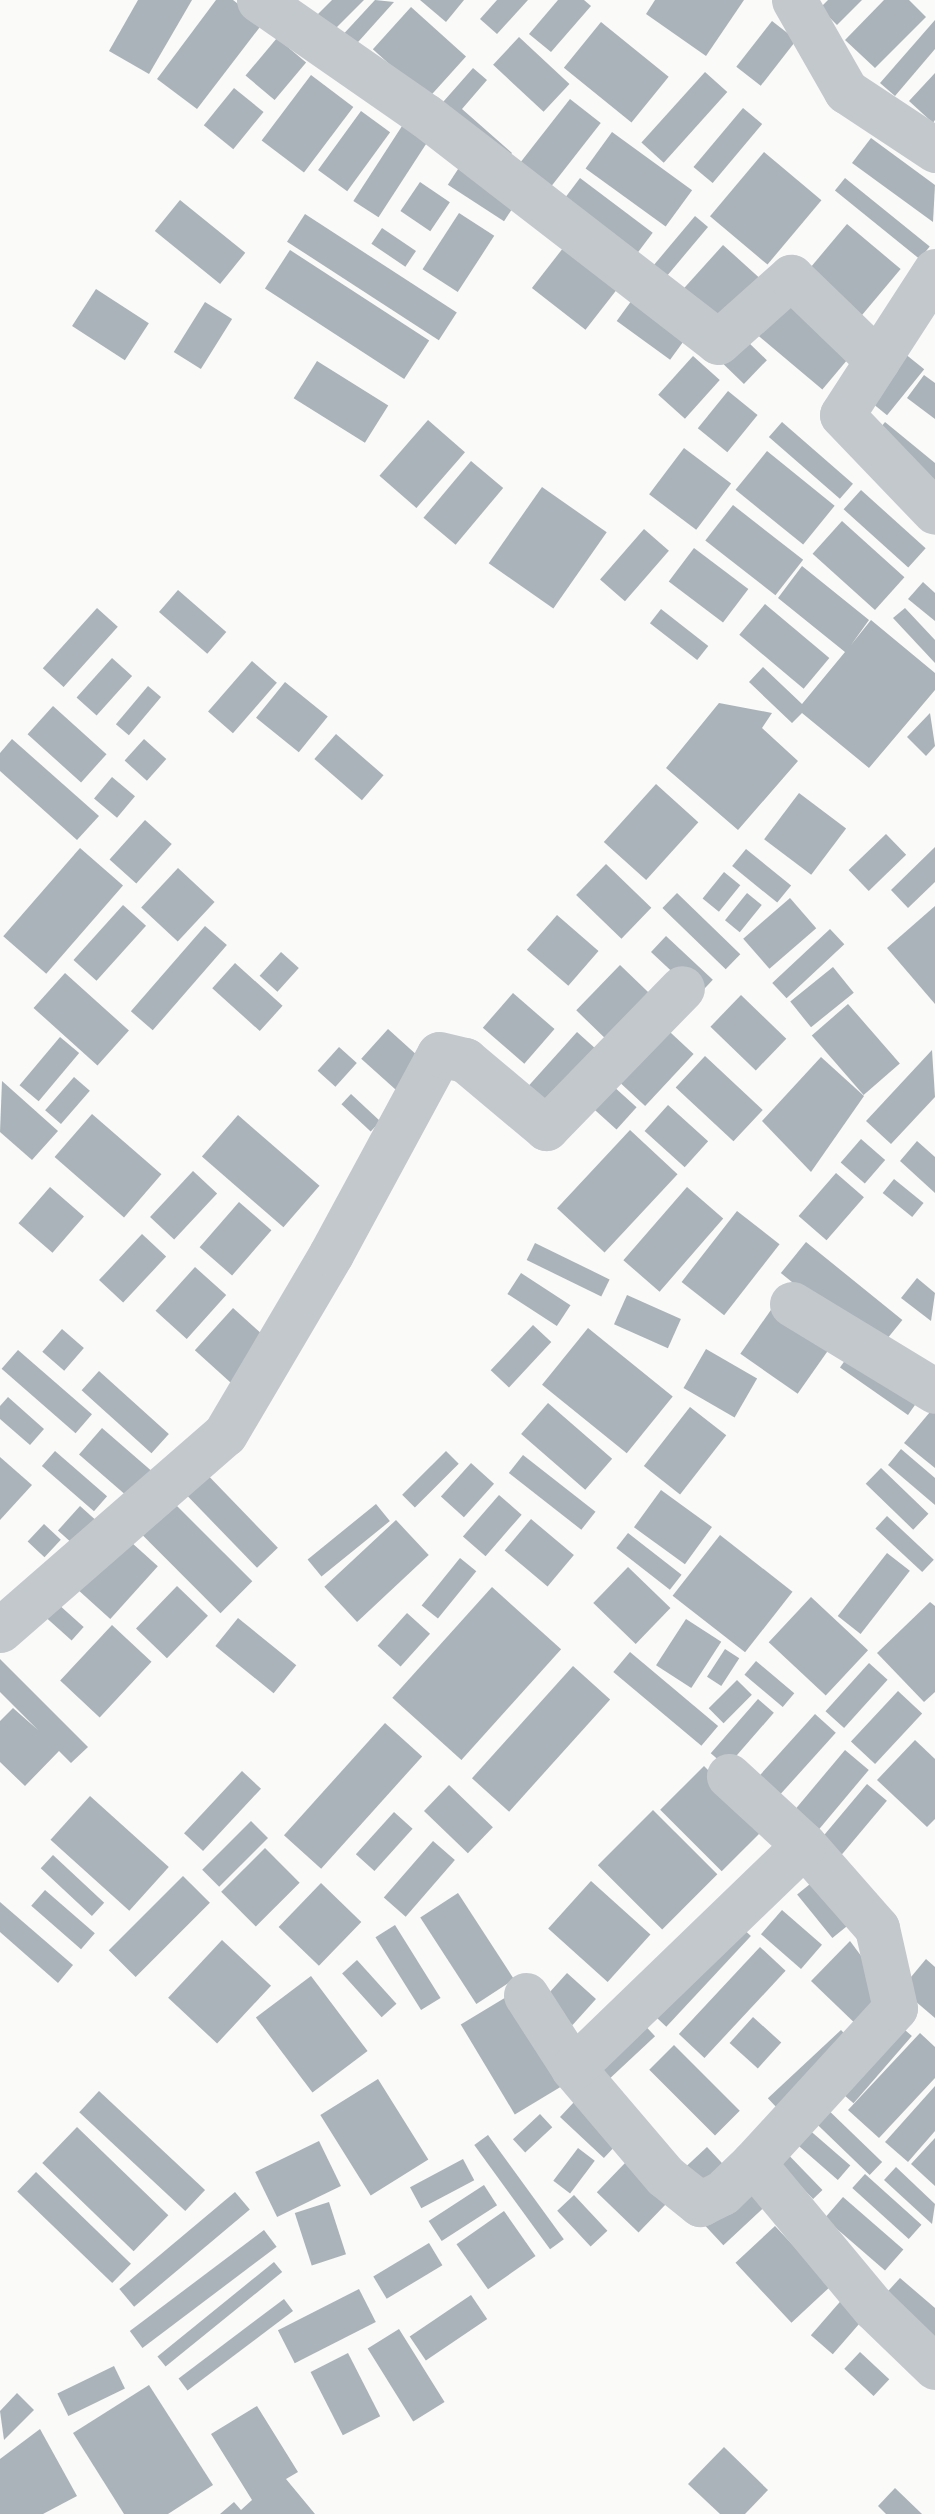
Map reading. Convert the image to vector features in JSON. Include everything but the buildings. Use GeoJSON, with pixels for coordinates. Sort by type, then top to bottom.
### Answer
{"type":"FeatureCollection","features":[{"type":"Feature","properties":{"kind":"street"},"geometry":{"type":"LineString","coordinates":[[259,0],[426,116],[718,342],[791,277],[877,361]]}},
{"type":"Feature","properties":{"kind":"street"},"geometry":{"type":"LineString","coordinates":[[794,0],[846,91],[935,150]]}},
{"type":"Feature","properties":{"kind":"street"},"geometry":{"type":"LineString","coordinates":[[935,272],[842,415],[935,512]]}},
{"type":"Feature","properties":{"kind":"street"},"geometry":{"type":"LineString","coordinates":[[0,1630],[225,1434],[331,1254],[439,1054],[465,1060],[546,1128],[682,988]]}},
{"type":"Feature","properties":{"kind":"street"},"geometry":{"type":"LineString","coordinates":[[792,1304],[935,1391]]}},
{"type":"Feature","properties":{"kind":"street"},"geometry":{"type":"LineString","coordinates":[[526,1995],[573,2068],[665,2176],[700,2204],[753,2163],[895,2008],[877,1928],[804,1845],[729,1776]]}},
{"type":"Feature","properties":{"kind":"street"},"geometry":{"type":"LineString","coordinates":[[573,2068],[804,1845]]}},
{"type":"Feature","properties":{"kind":"street"},"geometry":{"type":"LineString","coordinates":[[753,2163],[874,2308],[935,2367]]}}]}
